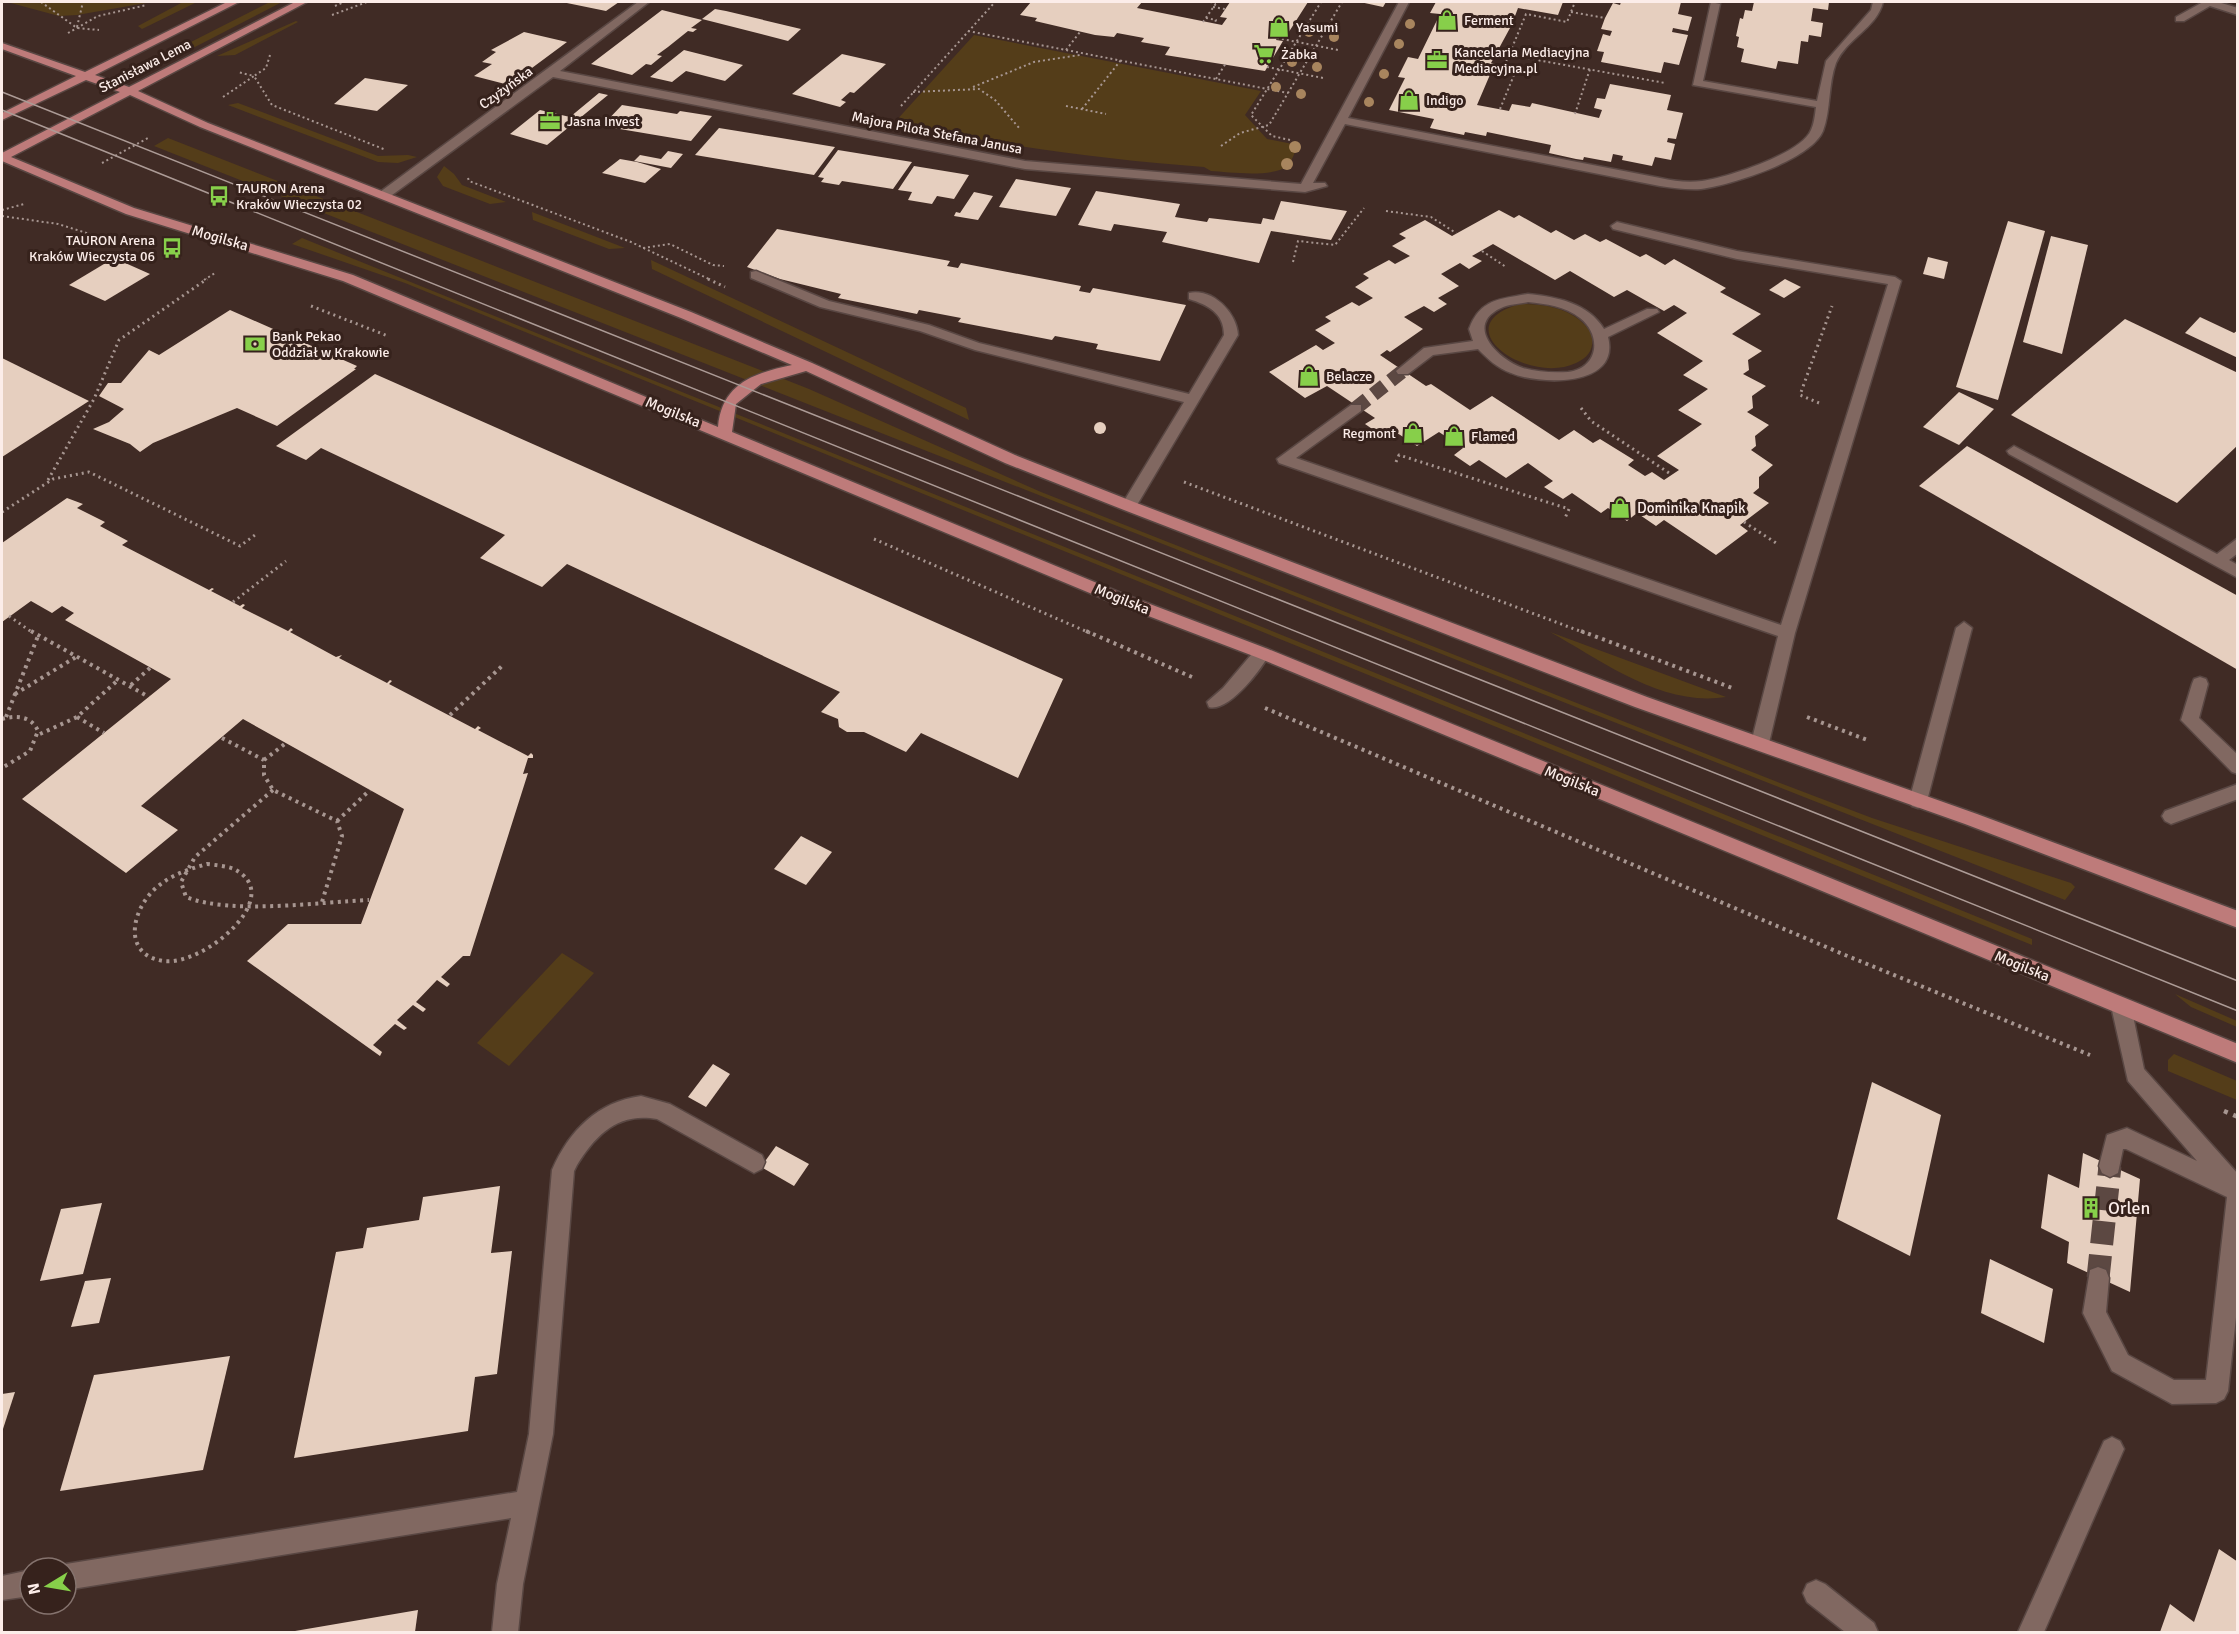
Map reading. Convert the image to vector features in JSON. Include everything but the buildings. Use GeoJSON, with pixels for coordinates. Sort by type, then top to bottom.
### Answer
{"type":"FeatureCollection","features":[{"type":"Feature","properties":{"kind":"main road","name":"Stanisława Lema"},"geometry":{"type":"LineString","coordinates":[[2,117],[234,2]]}},
{"type":"Feature","properties":{"kind":"main road","name":"Stanisława Lema"},"geometry":{"type":"LineString","coordinates":[[2,157],[302,2]]}},
{"type":"Feature","properties":{"kind":"main road"},"geometry":{"type":"LineString","coordinates":[[2,46],[129,91],[204,125],[384,195],[807,366],[1010,459],[1129,506],[1641,702],[1760,743],[2238,921]]}},
{"type":"Feature","properties":{"kind":"main road","name":"Mogilska"},"geometry":{"type":"LineString","coordinates":[[2,157],[130,211],[348,278],[1115,597],[1262,654],[2238,1054]]}},
{"type":"Feature","properties":{"kind":"main road"},"geometry":{"type":"LineString","coordinates":[[725,434],[730,402],[745,388],[760,378],[807,366]]}},
{"type":"Feature","properties":{"kind":"street","name":"Czyżyńska"},"geometry":{"type":"LineString","coordinates":[[384,195],[551,74],[644,2]]}},
{"type":"Feature","properties":{"kind":"street"},"geometry":{"type":"LineString","coordinates":[[1305,188],[1404,2]]}},
{"type":"Feature","properties":{"kind":"street"},"geometry":{"type":"LineString","coordinates":[[1340,120],[1660,182],[1694,186],[1726,180],[1806,145],[1817,134],[1831,62],[1876,11],[1878,2]]}},
{"type":"Feature","properties":{"kind":"street"},"geometry":{"type":"LineString","coordinates":[[2180,19],[2209,2],[2238,12]]}},
{"type":"Feature","properties":{"kind":"street"},"geometry":{"type":"LineString","coordinates":[[1715,4],[1697,83],[1821,105]]}},
{"type":"Feature","properties":{"kind":"street","name":"Majora Pilota Stefana Janusa"},"geometry":{"type":"LineString","coordinates":[[551,74],[1025,165],[1113,175],[1305,188],[1321,186]]}},
{"type":"Feature","properties":{"kind":"street"},"geometry":{"type":"LineString","coordinates":[[1617,226],[1737,255],[1895,281],[1787,633],[1768,702],[1760,743]]}},
{"type":"Feature","properties":{"kind":"street"},"geometry":{"type":"LineString","coordinates":[[756,275],[825,303],[924,328],[975,346],[1192,399]]}},
{"type":"Feature","properties":{"kind":"street"},"geometry":{"type":"LineString","coordinates":[[1129,506],[1192,399],[1229,343],[1232,329],[1221,310],[1206,299],[1194,296]]}},
{"type":"Feature","properties":{"kind":"street"},"geometry":{"type":"LineString","coordinates":[[1521,299],[1544,299],[1569,306],[1586,316],[1602,335],[1602,354],[1595,364],[1574,375],[1560,377],[1526,375],[1486,354],[1480,344],[1476,324],[1481,316],[1500,303],[1521,299]]}},
{"type":"Feature","properties":{"kind":"street"},"geometry":{"type":"LineString","coordinates":[[1602,335],[1652,312]]}},
{"type":"Feature","properties":{"kind":"street"},"geometry":{"type":"LineString","coordinates":[[1403,371],[1429,351],[1480,344]]}},
{"type":"Feature","properties":{"kind":"street"},"geometry":{"type":"LineString","coordinates":[[1356,408],[1284,459],[1787,633]]}},
{"type":"Feature","properties":{"kind":"street"},"geometry":{"type":"LineString","coordinates":[[2014,451],[2238,572]]}},
{"type":"Feature","properties":{"kind":"street"},"geometry":{"type":"LineString","coordinates":[[2218,562],[2238,543]]}},
{"type":"Feature","properties":{"kind":"street"},"geometry":{"type":"LineString","coordinates":[[1918,801],[1926,763],[1964,628]]}},
{"type":"Feature","properties":{"kind":"street"},"geometry":{"type":"LineString","coordinates":[[1222,697],[1262,654]]}},
{"type":"Feature","properties":{"kind":"street"},"geometry":{"type":"LineString","coordinates":[[2200,684],[2190,720],[2238,767]]}},
{"type":"Feature","properties":{"kind":"street"},"geometry":{"type":"LineString","coordinates":[[2171,816],[2238,791]]}},
{"type":"Feature","properties":{"kind":"street"},"geometry":{"type":"LineString","coordinates":[[2098,1278],[2094,1313],[2120,1363],[2172,1392],[2216,1391],[2238,1192],[2135,1074],[2121,1006]]}},
{"type":"Feature","properties":{"kind":"street"},"geometry":{"type":"LineString","coordinates":[[505,1632],[510,1584],[541,1434],[563,1170],[571,1151],[585,1132],[619,1111],[636,1107],[656,1108],[754,1162]]}},
{"type":"Feature","properties":{"kind":"street"},"geometry":{"type":"LineString","coordinates":[[2110,1166],[2114,1142],[2127,1138],[2238,1192]]}},
{"type":"Feature","properties":{"kind":"street"},"geometry":{"type":"LineString","coordinates":[[2031,1632],[2112,1449]]}},
{"type":"Feature","properties":{"kind":"street"},"geometry":{"type":"LineString","coordinates":[[78,1575],[526,1503]]}},
{"type":"Feature","properties":{"kind":"street"},"geometry":{"type":"LineString","coordinates":[[2,1588],[18,1585]]}},
{"type":"Feature","properties":{"kind":"street"},"geometry":{"type":"LineString","coordinates":[[1815,1593],[1865,1632]]}},
{"type":"Feature","properties":{"kind":"path"},"geometry":{"type":"LineString","coordinates":[[41,2],[77,28]]}},
{"type":"Feature","properties":{"kind":"path"},"geometry":{"type":"LineString","coordinates":[[77,28],[83,2]]}},
{"type":"Feature","properties":{"kind":"path"},"geometry":{"type":"LineString","coordinates":[[330,15],[367,2]]}},
{"type":"Feature","properties":{"kind":"path"},"geometry":{"type":"LineString","coordinates":[[899,109],[995,2]]}},
{"type":"Feature","properties":{"kind":"path"},"geometry":{"type":"LineString","coordinates":[[1210,2],[1217,2]]}},
{"type":"Feature","properties":{"kind":"path"},"geometry":{"type":"LineString","coordinates":[[1203,22],[1217,2]]}},
{"type":"Feature","properties":{"kind":"path"},"geometry":{"type":"LineString","coordinates":[[1295,141],[1272,136],[1251,115],[1321,2]]}},
{"type":"Feature","properties":{"kind":"path"},"geometry":{"type":"LineString","coordinates":[[1218,149],[1240,133],[1269,125],[1342,2]]}},
{"type":"Feature","properties":{"kind":"path"},"geometry":{"type":"LineString","coordinates":[[1500,109],[1514,75],[1502,72],[1526,14],[1567,22],[1575,2]]}},
{"type":"Feature","properties":{"kind":"path"},"geometry":{"type":"LineString","coordinates":[[77,28],[98,16],[149,5]]}},
{"type":"Feature","properties":{"kind":"path"},"geometry":{"type":"LineString","coordinates":[[1213,7],[1225,9]]}},
{"type":"Feature","properties":{"kind":"path"},"geometry":{"type":"LineString","coordinates":[[1571,12],[1605,18]]}},
{"type":"Feature","properties":{"kind":"path"},"geometry":{"type":"LineString","coordinates":[[1206,18],[1216,20],[1214,24]]}},
{"type":"Feature","properties":{"kind":"path"},"geometry":{"type":"LineString","coordinates":[[968,31],[1288,93]]}},
{"type":"Feature","properties":{"kind":"path"},"geometry":{"type":"LineString","coordinates":[[1065,50],[1080,32]]}},
{"type":"Feature","properties":{"kind":"path"},"geometry":{"type":"LineString","coordinates":[[1277,38],[1374,57]]}},
{"type":"Feature","properties":{"kind":"path"},"geometry":{"type":"LineString","coordinates":[[913,92],[939,93],[971,87],[1042,60],[1087,54]]}},
{"type":"Feature","properties":{"kind":"path"},"geometry":{"type":"LineString","coordinates":[[1082,109],[1121,60]]}},
{"type":"Feature","properties":{"kind":"path"},"geometry":{"type":"LineString","coordinates":[[1216,79],[1226,63]]}},
{"type":"Feature","properties":{"kind":"path"},"geometry":{"type":"LineString","coordinates":[[1267,67],[1359,85]]}},
{"type":"Feature","properties":{"kind":"path"},"geometry":{"type":"LineString","coordinates":[[1575,114],[1590,69]]}},
{"type":"Feature","properties":{"kind":"path"},"geometry":{"type":"LineString","coordinates":[[236,72],[254,76],[272,105],[389,151]]}},
{"type":"Feature","properties":{"kind":"path"},"geometry":{"type":"LineString","coordinates":[[215,101],[254,76]]}},
{"type":"Feature","properties":{"kind":"path"},"geometry":{"type":"LineString","coordinates":[[971,87],[987,92],[1023,132]]}},
{"type":"Feature","properties":{"kind":"path"},"geometry":{"type":"LineString","coordinates":[[1066,106],[1106,114]]}},
{"type":"Feature","properties":{"kind":"path"},"geometry":{"type":"LineString","coordinates":[[108,159],[141,142]]}},
{"type":"Feature","properties":{"kind":"path"},"geometry":{"type":"LineString","coordinates":[[465,173],[469,181],[642,248],[670,244],[713,265],[737,267],[756,275]]}},
{"type":"Feature","properties":{"kind":"path"},"geometry":{"type":"LineString","coordinates":[[1293,262],[1298,241],[1335,245],[1364,208]]}},
{"type":"Feature","properties":{"kind":"path"},"geometry":{"type":"LineString","coordinates":[[1386,211],[1431,216],[1456,233]]}},
{"type":"Feature","properties":{"kind":"path"},"geometry":{"type":"LineString","coordinates":[[2,216],[58,224],[100,238]]}},
{"type":"Feature","properties":{"kind":"path"},"geometry":{"type":"LineString","coordinates":[[1482,251],[1507,267]]}},
{"type":"Feature","properties":{"kind":"path"},"geometry":{"type":"LineString","coordinates":[[207,270],[226,276]]}},
{"type":"Feature","properties":{"kind":"path"},"geometry":{"type":"LineString","coordinates":[[48,481],[94,399],[119,340],[215,273]]}},
{"type":"Feature","properties":{"kind":"path"},"geometry":{"type":"LineString","coordinates":[[1835,298],[1800,395],[1853,415]]}},
{"type":"Feature","properties":{"kind":"path"},"geometry":{"type":"LineString","coordinates":[[305,303],[394,338]]}},
{"type":"Feature","properties":{"kind":"path"},"geometry":{"type":"LineString","coordinates":[[1591,421],[1672,475]]}},
{"type":"Feature","properties":{"kind":"path"},"geometry":{"type":"LineString","coordinates":[[1151,470],[1768,702]]}},
{"type":"Feature","properties":{"kind":"path"},"geometry":{"type":"LineString","coordinates":[[2,512],[48,481],[65,474],[89,472],[240,546],[255,535]]}},
{"type":"Feature","properties":{"kind":"path"},"geometry":{"type":"LineString","coordinates":[[874,539],[1222,697],[2089,1055]]}},
{"type":"Feature","properties":{"kind":"path"},"geometry":{"type":"LineString","coordinates":[[233,602],[286,561]]}},
{"type":"Feature","properties":{"kind":"path"},"geometry":{"type":"LineString","coordinates":[[9,616],[38,636],[106,672],[117,681],[131,685],[149,697]]}},
{"type":"Feature","properties":{"kind":"path"},"geometry":{"type":"LineString","coordinates":[[4,718],[38,636]]}},
{"type":"Feature","properties":{"kind":"path"},"geometry":{"type":"LineString","coordinates":[[14,695],[76,657]]}},
{"type":"Feature","properties":{"kind":"path"},"geometry":{"type":"LineString","coordinates":[[450,715],[502,666]]}},
{"type":"Feature","properties":{"kind":"path"},"geometry":{"type":"LineString","coordinates":[[131,685],[151,667]]}},
{"type":"Feature","properties":{"kind":"path"},"geometry":{"type":"LineString","coordinates":[[39,734],[77,717],[117,681]]}},
{"type":"Feature","properties":{"kind":"path"},"geometry":{"type":"LineString","coordinates":[[2,768],[18,760],[33,747],[39,734],[37,725],[30,718],[20,715],[4,718]]}},
{"type":"Feature","properties":{"kind":"path"},"geometry":{"type":"LineString","coordinates":[[77,717],[104,733]]}},
{"type":"Feature","properties":{"kind":"path"},"geometry":{"type":"LineString","coordinates":[[222,738],[264,760]]}},
{"type":"Feature","properties":{"kind":"path"},"geometry":{"type":"LineString","coordinates":[[264,760],[286,743]]}},
{"type":"Feature","properties":{"kind":"path"},"geometry":{"type":"LineString","coordinates":[[264,760],[264,776],[273,790],[337,821],[342,836],[322,902]]}},
{"type":"Feature","properties":{"kind":"path"},"geometry":{"type":"LineString","coordinates":[[273,790],[195,857],[185,869],[180,886],[185,896],[195,903],[250,905],[369,900]]}},
{"type":"Feature","properties":{"kind":"path"},"geometry":{"type":"LineString","coordinates":[[337,821],[370,790]]}},
{"type":"Feature","properties":{"kind":"path"},"geometry":{"type":"LineString","coordinates":[[207,864],[228,865],[243,873],[251,887],[250,905],[234,930],[200,955],[177,961],[156,960],[140,951],[133,936],[135,917],[145,899],[163,882],[185,869],[207,864]]}},
{"type":"Feature","properties":{"kind":"shaded area"},"geometry":{"type":"Polygon","coordinates":[[[7,2],[152,2],[59,16],[7,2]]]}},
{"type":"Feature","properties":{"kind":"shaded area"},"geometry":{"type":"Polygon","coordinates":[[[183,2],[197,2],[142,29],[138,26],[183,2]]]}},
{"type":"Feature","properties":{"kind":"shaded area"},"geometry":{"type":"Polygon","coordinates":[[[270,2],[282,2],[193,48],[185,45],[270,2]]]}},
{"type":"Feature","properties":{"kind":"shaded area"},"geometry":{"type":"Polygon","coordinates":[[[298,22],[235,55],[217,56],[298,22]]]}},
{"type":"Feature","properties":{"kind":"shaded area"},"geometry":{"type":"Polygon","coordinates":[[[974,35],[1261,91],[1245,115],[1267,139],[1298,145],[1289,164],[1280,170],[1239,173],[1048,150],[894,123],[974,35]]]}},
{"type":"Feature","properties":{"kind":"shaded area"},"geometry":{"type":"Polygon","coordinates":[[[238,103],[378,156],[417,157],[398,163],[378,162],[228,105],[238,103]]]}},
{"type":"Feature","properties":{"kind":"shaded area"},"geometry":{"type":"Polygon","coordinates":[[[168,138],[809,389],[1041,492],[1780,783],[1872,818],[2071,883],[2075,887],[2065,900],[154,146],[168,138]]]}},
{"type":"Feature","properties":{"kind":"shaded area"},"geometry":{"type":"Polygon","coordinates":[[[444,166],[462,185],[506,202],[490,204],[443,186],[437,177],[444,166]]]}},
{"type":"Feature","properties":{"kind":"shaded area"},"geometry":{"type":"Polygon","coordinates":[[[532,212],[625,248],[609,249],[533,220],[532,212]]]}},
{"type":"Feature","properties":{"kind":"shaded area"},"geometry":{"type":"Polygon","coordinates":[[[302,238],[2032,939],[2032,945],[405,283],[292,244],[302,238]]]}},
{"type":"Feature","properties":{"kind":"shaded area"},"geometry":{"type":"Polygon","coordinates":[[[651,260],[966,408],[969,420],[652,269],[651,260]]]}},
{"type":"Feature","properties":{"kind":"shaded area"},"geometry":{"type":"Polygon","coordinates":[[[1520,304],[1551,307],[1578,319],[1592,334],[1592,344],[1587,355],[1576,363],[1557,368],[1536,367],[1517,360],[1501,350],[1491,338],[1489,326],[1498,314],[1520,304]]]}},
{"type":"Feature","properties":{"kind":"shaded area"},"geometry":{"type":"Polygon","coordinates":[[[1550,632],[1726,697],[1702,698],[1679,695],[1656,688],[1612,668],[1550,632]]]}},
{"type":"Feature","properties":{"kind":"shaded area"},"geometry":{"type":"Polygon","coordinates":[[[562,953],[594,973],[509,1066],[477,1043],[562,953]]]}},
{"type":"Feature","properties":{"kind":"shaded area"},"geometry":{"type":"Polygon","coordinates":[[[2175,994],[2237,1021],[2237,1027],[2191,1007],[2175,994]]]}},
{"type":"Feature","properties":{"kind":"shaded area"},"geometry":{"type":"Polygon","coordinates":[[[2174,1054],[2237,1081],[2237,1100],[2168,1071],[2168,1060],[2174,1054]]]}},
{"type":"Feature","properties":{"kind":"tunnel"},"geometry":{"type":"LineString","coordinates":[[1356,408],[1403,371]]}},
{"type":"Feature","properties":{"kind":"tunnel"},"geometry":{"type":"LineString","coordinates":[[2098,1278],[2110,1166]]}},
{"type":"Feature","properties":{"kind":"tram line"},"geometry":{"type":"LineString","coordinates":[[2,92],[2238,981]]}},
{"type":"Feature","properties":{"kind":"tram line"},"geometry":{"type":"LineString","coordinates":[[2,110],[2238,1011]]}},
{"type":"Feature","properties":{"kind":"place","name":"Ferment"},"geometry":{"type":"Point","coordinates":[1447,20]}},
{"type":"Feature","properties":{"kind":"place","name":"Yasumi"},"geometry":{"type":"Point","coordinates":[1279,27]}},
{"type":"Feature","properties":{"kind":"place","name":"Żabka"},"geometry":{"type":"Point","coordinates":[1264,54]}},
{"type":"Feature","properties":{"kind":"place","name":"Kancelaria Mediacyjna Mediacyjna.pl"},"geometry":{"type":"Point","coordinates":[1437,60]}},
{"type":"Feature","properties":{"kind":"place","name":"Indigo"},"geometry":{"type":"Point","coordinates":[1409,100]}},
{"type":"Feature","properties":{"kind":"place","name":"Jasna Invest"},"geometry":{"type":"Point","coordinates":[550,121]}},
{"type":"Feature","properties":{"kind":"place","name":"TAURON Arena Kraków Wieczysta 02"},"geometry":{"type":"Point","coordinates":[219,196]}},
{"type":"Feature","properties":{"kind":"place","name":"TAURON Arena Kraków Wieczysta 06"},"geometry":{"type":"Point","coordinates":[172,248]}},
{"type":"Feature","properties":{"kind":"place","name":"Bank Pekao Oddział w Krakowie"},"geometry":{"type":"Point","coordinates":[255,344]}},
{"type":"Feature","properties":{"kind":"place","name":"Belacze"},"geometry":{"type":"Point","coordinates":[1309,376]}},
{"type":"Feature","properties":{"kind":"place","name":"Regmont"},"geometry":{"type":"Point","coordinates":[1413,433]}},
{"type":"Feature","properties":{"kind":"place","name":"Flamed"},"geometry":{"type":"Point","coordinates":[1454,436]}},
{"type":"Feature","properties":{"kind":"place","name":"Dominika Knapik"},"geometry":{"type":"Point","coordinates":[1620,508]}},
{"type":"Feature","properties":{"kind":"place","name":"Orlen"},"geometry":{"type":"Point","coordinates":[2091,1208]}}]}
